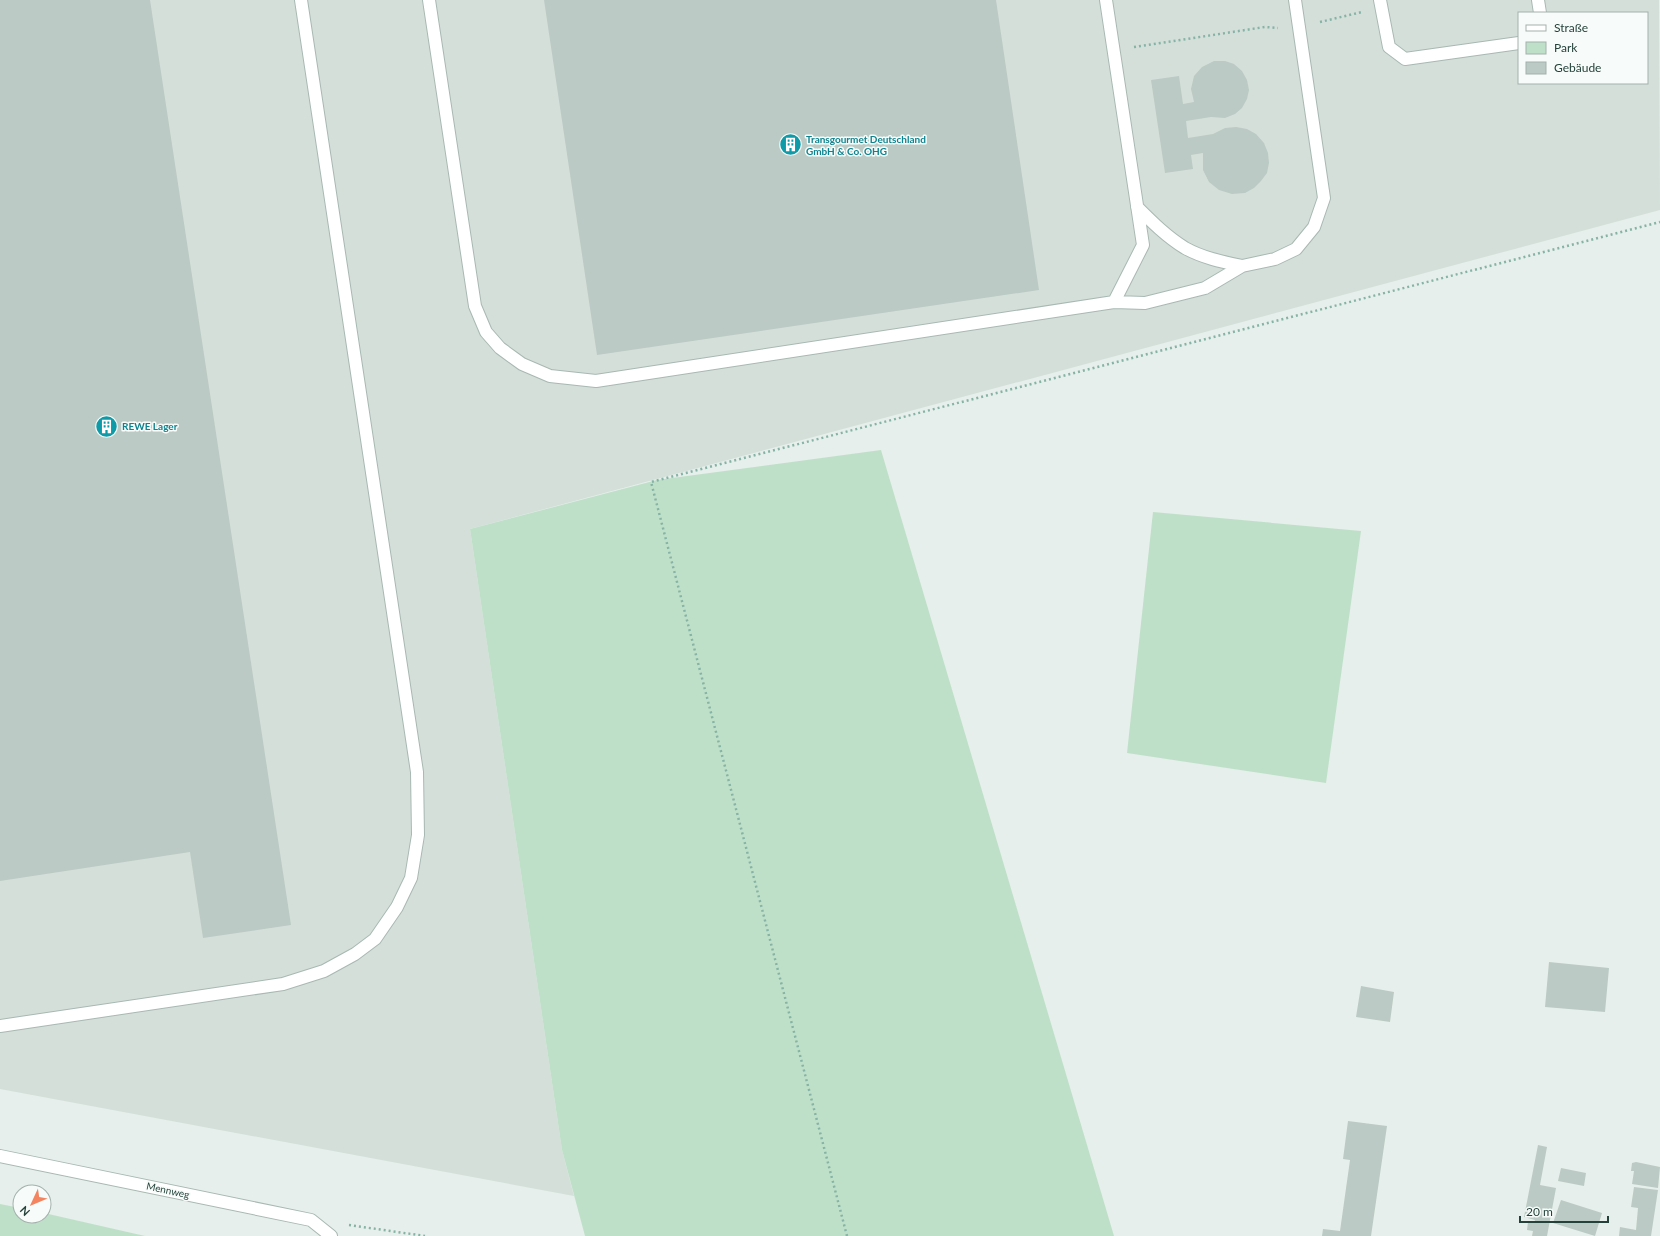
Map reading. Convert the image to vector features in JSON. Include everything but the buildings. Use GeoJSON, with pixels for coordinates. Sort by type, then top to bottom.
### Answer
{"type":"FeatureCollection","features":[{"type":"Feature","properties":{"kind":"street"},"geometry":{"type":"LineString","coordinates":[[0,1026],[283,984],[324,971],[355,954],[375,939],[397,907],[411,878],[418,835],[417,772],[301,0]]}},
{"type":"Feature","properties":{"kind":"street"},"geometry":{"type":"LineString","coordinates":[[429,0],[475,306],[486,332],[500,348],[522,364],[550,376],[596,381],[1114,302],[1145,303],[1205,288],[1242,266],[1275,259],[1296,249],[1314,227],[1324,198],[1294,0]]}},
{"type":"Feature","properties":{"kind":"street"},"geometry":{"type":"LineString","coordinates":[[1106,0],[1143,245],[1114,302]]}},
{"type":"Feature","properties":{"kind":"street"},"geometry":{"type":"LineString","coordinates":[[1538,0],[1540,12]]}},
{"type":"Feature","properties":{"kind":"street"},"geometry":{"type":"LineString","coordinates":[[1380,3],[1389,47],[1405,59],[1518,43]]}},
{"type":"Feature","properties":{"kind":"street"},"geometry":{"type":"LineString","coordinates":[[1137,207],[1159,229],[1185,248],[1215,260],[1242,266]]}},
{"type":"Feature","properties":{"kind":"street","name":"Mennweg"},"geometry":{"type":"LineString","coordinates":[[0,1156],[311,1220],[331,1236]]}},
{"type":"Feature","properties":{"kind":"path"},"geometry":{"type":"LineString","coordinates":[[1114,51],[1265,27],[1298,28],[1380,3]]}},
{"type":"Feature","properties":{"kind":"path"},"geometry":{"type":"LineString","coordinates":[[847,1236],[651,482],[1660,222]]}},
{"type":"Feature","properties":{"kind":"path"},"geometry":{"type":"LineString","coordinates":[[311,1220],[425,1236]]}},
{"type":"Feature","properties":{"kind":"shaded area"},"geometry":{"type":"Polygon","coordinates":[[[0,0],[1659,0],[1660,210],[470,529],[562,1150],[574,1196],[0,1089],[0,0]]]}},
{"type":"Feature","properties":{"kind":"green space"},"geometry":{"type":"Polygon","coordinates":[[[881,450],[1114,1236],[585,1236],[562,1150],[470,529],[657,480],[881,450]]]}},
{"type":"Feature","properties":{"kind":"green space"},"geometry":{"type":"Polygon","coordinates":[[[1153,512],[1361,531],[1326,783],[1127,753],[1153,512]]]}},
{"type":"Feature","properties":{"kind":"green space"},"geometry":{"type":"Polygon","coordinates":[[[0,1204],[12,1206],[12,1224],[52,1224],[52,1215],[145,1236],[0,1236],[0,1204]]]}},
{"type":"Feature","properties":{"kind":"place","name":"Transgourmet Deutschland GmbH & Co. OHG"},"geometry":{"type":"Point","coordinates":[791,145]}},
{"type":"Feature","properties":{"kind":"place","name":"REWE Lager"},"geometry":{"type":"Point","coordinates":[107,426]}}]}
